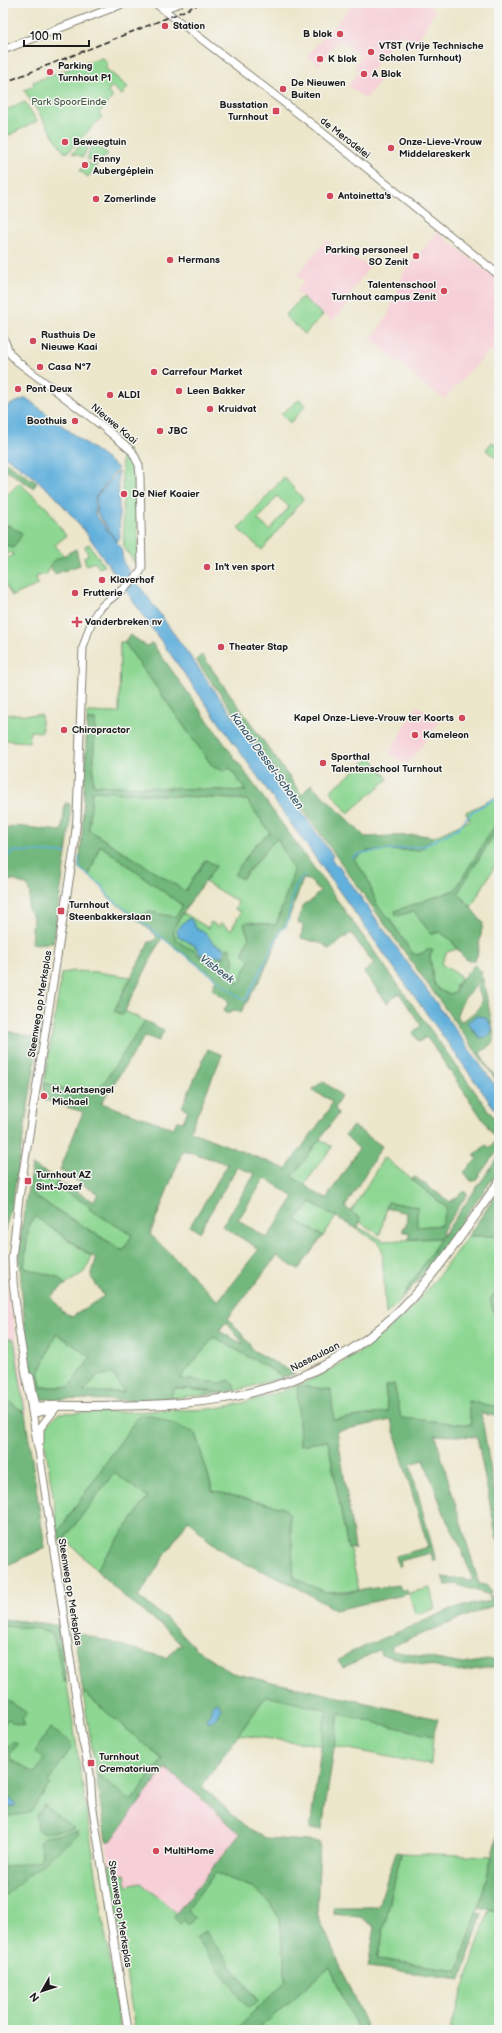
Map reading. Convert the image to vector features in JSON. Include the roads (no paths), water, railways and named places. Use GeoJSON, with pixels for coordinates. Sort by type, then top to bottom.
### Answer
{"type":"FeatureCollection","features":[{"type":"Feature","properties":{"kind":"main road","name":"Nassaulaan"},"geometry":{"type":"LineString","coordinates":[[35,1410],[45,1406],[155,1405],[217,1400],[266,1390],[319,1368],[362,1341],[401,1309],[436,1267],[499,1182]]}},
{"type":"Feature","properties":{"kind":"main road","name":"Nassaulaan"},"geometry":{"type":"LineString","coordinates":[[35,1410],[55,1409],[66,1406]]}},
{"type":"Feature","properties":{"kind":"street"},"geometry":{"type":"LineString","coordinates":[[3,50],[125,3]]}},
{"type":"Feature","properties":{"kind":"street","name":"de Merodelei"},"geometry":{"type":"LineString","coordinates":[[155,3],[164,5],[178,20],[375,174],[499,275]]}},
{"type":"Feature","properties":{"kind":"street"},"geometry":{"type":"LineString","coordinates":[[164,5],[180,3]]}},
{"type":"Feature","properties":{"kind":"street","name":"Nieuwe Kaai"},"geometry":{"type":"LineString","coordinates":[[3,337],[7,348],[18,362],[101,425],[132,451],[139,465],[140,477],[143,565],[140,573]]}},
{"type":"Feature","properties":{"kind":"street","name":"Steenweg op Merksplas"},"geometry":{"type":"LineString","coordinates":[[35,1410],[24,1364],[12,1282],[12,1258],[19,1198],[76,830],[83,632],[91,614],[110,593],[122,588],[135,579],[140,573]]}},
{"type":"Feature","properties":{"kind":"street","name":"Steenweg op Merksplas"},"geometry":{"type":"LineString","coordinates":[[24,1364],[35,1398],[35,1410]]}},
{"type":"Feature","properties":{"kind":"street"},"geometry":{"type":"LineString","coordinates":[[35,1398],[45,1406]]}},
{"type":"Feature","properties":{"kind":"street"},"geometry":{"type":"LineString","coordinates":[[38,1451],[40,1428],[55,1409]]}},
{"type":"Feature","properties":{"kind":"street"},"geometry":{"type":"LineString","coordinates":[[35,1410],[38,1451]]}},
{"type":"Feature","properties":{"kind":"street","name":"Steenweg op Merksplas"},"geometry":{"type":"LineString","coordinates":[[38,1451],[82,1738],[86,1774],[92,1801],[128,2030]]}},
{"type":"Feature","properties":{"kind":"water"},"geometry":{"type":"Polygon","coordinates":[[[26,398],[118,468],[95,497],[95,514],[121,548],[124,564],[333,856],[331,858],[336,865],[337,864],[499,1091],[499,1115],[146,620],[85,531],[54,495],[29,473],[3,455],[3,408],[26,398]]]}},
{"type":"Feature","properties":{"kind":"water"},"geometry":{"type":"Polygon","coordinates":[[[118,471],[120,538],[117,542],[97,513],[96,497],[118,471]]]}},
{"type":"Feature","properties":{"kind":"water"},"geometry":{"type":"Polygon","coordinates":[[[187,919],[191,919],[196,928],[206,933],[213,943],[224,948],[224,953],[221,957],[200,954],[195,946],[178,936],[177,930],[187,919]]]}},
{"type":"Feature","properties":{"kind":"water"},"geometry":{"type":"Polygon","coordinates":[[[477,1016],[485,1017],[493,1028],[488,1037],[480,1038],[467,1022],[477,1016]]]}},
{"type":"Feature","properties":{"kind":"water"},"geometry":{"type":"Polygon","coordinates":[[[217,1702],[221,1707],[218,1715],[212,1721],[207,1721],[206,1719],[210,1714],[212,1704],[217,1702]]]}},
{"type":"Feature","properties":{"kind":"water"},"geometry":{"type":"Polygon","coordinates":[[[3,1792],[16,1804],[14,1807],[3,1808],[3,1792]]]}},
{"type":"Feature","properties":{"kind":"waterway","name":"Visbeek"},"geometry":{"type":"LineString","coordinates":[[352,858],[362,853],[424,846],[458,828],[472,812],[499,796]]}},
{"type":"Feature","properties":{"kind":"waterway","name":"Visbeek"},"geometry":{"type":"LineString","coordinates":[[3,862],[13,851],[66,853]]}},
{"type":"Feature","properties":{"kind":"waterway","name":"Visbeek"},"geometry":{"type":"LineString","coordinates":[[79,856],[79,868],[102,886],[109,897],[242,999],[246,1000],[281,930],[286,926],[294,891],[301,879],[306,874]]}},
{"type":"Feature","properties":{"kind":"railway"},"geometry":{"type":"LineString","coordinates":[[3,83],[202,3]]}},
{"type":"Feature","properties":{"kind":"place","name":"Station"},"geometry":{"type":"Point","coordinates":[165,26]}},
{"type":"Feature","properties":{"kind":"place","name":"B blok"},"geometry":{"type":"Point","coordinates":[340,34]}},
{"type":"Feature","properties":{"kind":"place","name":"VTST (Vrije Technische Scholen Turnhout)"},"geometry":{"type":"Point","coordinates":[371,52]}},
{"type":"Feature","properties":{"kind":"place","name":"K blok"},"geometry":{"type":"Point","coordinates":[320,59]}},
{"type":"Feature","properties":{"kind":"place","name":"Parking Turnhout P1"},"geometry":{"type":"Point","coordinates":[50,72]}},
{"type":"Feature","properties":{"kind":"place","name":"A Blok"},"geometry":{"type":"Point","coordinates":[364,74]}},
{"type":"Feature","properties":{"kind":"place","name":"De Nieuwen Buiten"},"geometry":{"type":"Point","coordinates":[283,89]}},
{"type":"Feature","properties":{"kind":"place","name":"Busstation Turnhout"},"geometry":{"type":"Point","coordinates":[276,111]}},
{"type":"Feature","properties":{"kind":"place","name":"Beweegtuin"},"geometry":{"type":"Point","coordinates":[65,142]}},
{"type":"Feature","properties":{"kind":"place","name":"Onze-Lieve-Vrouw Middelareskerk"},"geometry":{"type":"Point","coordinates":[391,148]}},
{"type":"Feature","properties":{"kind":"place","name":"Fanny Aubergéplein"},"geometry":{"type":"Point","coordinates":[85,165]}},
{"type":"Feature","properties":{"kind":"place","name":"Antoinetta's"},"geometry":{"type":"Point","coordinates":[330,196]}},
{"type":"Feature","properties":{"kind":"place","name":"Zomerlinde"},"geometry":{"type":"Point","coordinates":[96,199]}},
{"type":"Feature","properties":{"kind":"place","name":"Parking personeel SO Zenit"},"geometry":{"type":"Point","coordinates":[416,256]}},
{"type":"Feature","properties":{"kind":"place","name":"Hermans"},"geometry":{"type":"Point","coordinates":[170,260]}},
{"type":"Feature","properties":{"kind":"place","name":"Talentenschool Turnhout campus Zenit"},"geometry":{"type":"Point","coordinates":[444,291]}},
{"type":"Feature","properties":{"kind":"place","name":"Rusthuis De Nieuwe Kaai"},"geometry":{"type":"Point","coordinates":[33,341]}},
{"type":"Feature","properties":{"kind":"place","name":"Casa N°7"},"geometry":{"type":"Point","coordinates":[40,367]}},
{"type":"Feature","properties":{"kind":"place","name":"Carrefour Market"},"geometry":{"type":"Point","coordinates":[154,372]}},
{"type":"Feature","properties":{"kind":"place","name":"Pont Deux"},"geometry":{"type":"Point","coordinates":[18,389]}},
{"type":"Feature","properties":{"kind":"place","name":"Leen Bakker"},"geometry":{"type":"Point","coordinates":[179,391]}},
{"type":"Feature","properties":{"kind":"place","name":"ALDI"},"geometry":{"type":"Point","coordinates":[110,395]}},
{"type":"Feature","properties":{"kind":"place","name":"Kruidvat"},"geometry":{"type":"Point","coordinates":[210,409]}},
{"type":"Feature","properties":{"kind":"place","name":"Boothuis"},"geometry":{"type":"Point","coordinates":[75,421]}},
{"type":"Feature","properties":{"kind":"place","name":"JBC"},"geometry":{"type":"Point","coordinates":[160,431]}},
{"type":"Feature","properties":{"kind":"place","name":"De Nief Koaier"},"geometry":{"type":"Point","coordinates":[124,494]}},
{"type":"Feature","properties":{"kind":"place","name":"In't ven sport"},"geometry":{"type":"Point","coordinates":[207,567]}},
{"type":"Feature","properties":{"kind":"place","name":"Klaverhof"},"geometry":{"type":"Point","coordinates":[102,580]}},
{"type":"Feature","properties":{"kind":"place","name":"Frutterie"},"geometry":{"type":"Point","coordinates":[75,593]}},
{"type":"Feature","properties":{"kind":"place","name":"Vanderbreken nv"},"geometry":{"type":"Point","coordinates":[77,622]}},
{"type":"Feature","properties":{"kind":"place","name":"Theater Stap"},"geometry":{"type":"Point","coordinates":[221,647]}},
{"type":"Feature","properties":{"kind":"place","name":"Kapel Onze-Lieve-Vrouw ter Koorts"},"geometry":{"type":"Point","coordinates":[462,718]}},
{"type":"Feature","properties":{"kind":"place","name":"Chiropractor"},"geometry":{"type":"Point","coordinates":[64,730]}},
{"type":"Feature","properties":{"kind":"place","name":"Kameleon"},"geometry":{"type":"Point","coordinates":[415,735]}},
{"type":"Feature","properties":{"kind":"place","name":"Sporthal Talentenschool Turnhout"},"geometry":{"type":"Point","coordinates":[323,763]}},
{"type":"Feature","properties":{"kind":"place","name":"Turnhout Steenbakkerslaan"},"geometry":{"type":"Point","coordinates":[61,911]}},
{"type":"Feature","properties":{"kind":"place","name":"H. Aartsengel Michael"},"geometry":{"type":"Point","coordinates":[44,1096]}},
{"type":"Feature","properties":{"kind":"place","name":"Turnhout AZ Sint-Jozef"},"geometry":{"type":"Point","coordinates":[28,1181]}},
{"type":"Feature","properties":{"kind":"place","name":"Turnhout Crematorium"},"geometry":{"type":"Point","coordinates":[91,1763]}},
{"type":"Feature","properties":{"kind":"place","name":"MultiHome"},"geometry":{"type":"Point","coordinates":[156,1851]}},
{"type":"Feature","properties":{"kind":"park label","name":"Park SpoorEinde"},"geometry":{"type":"Point","coordinates":[69,102]}},
{"type":"Feature","properties":{"kind":"water label","name":"Kanaal Dessel-Schoten"},"geometry":{"type":"Point","coordinates":[267,761]}}]}
